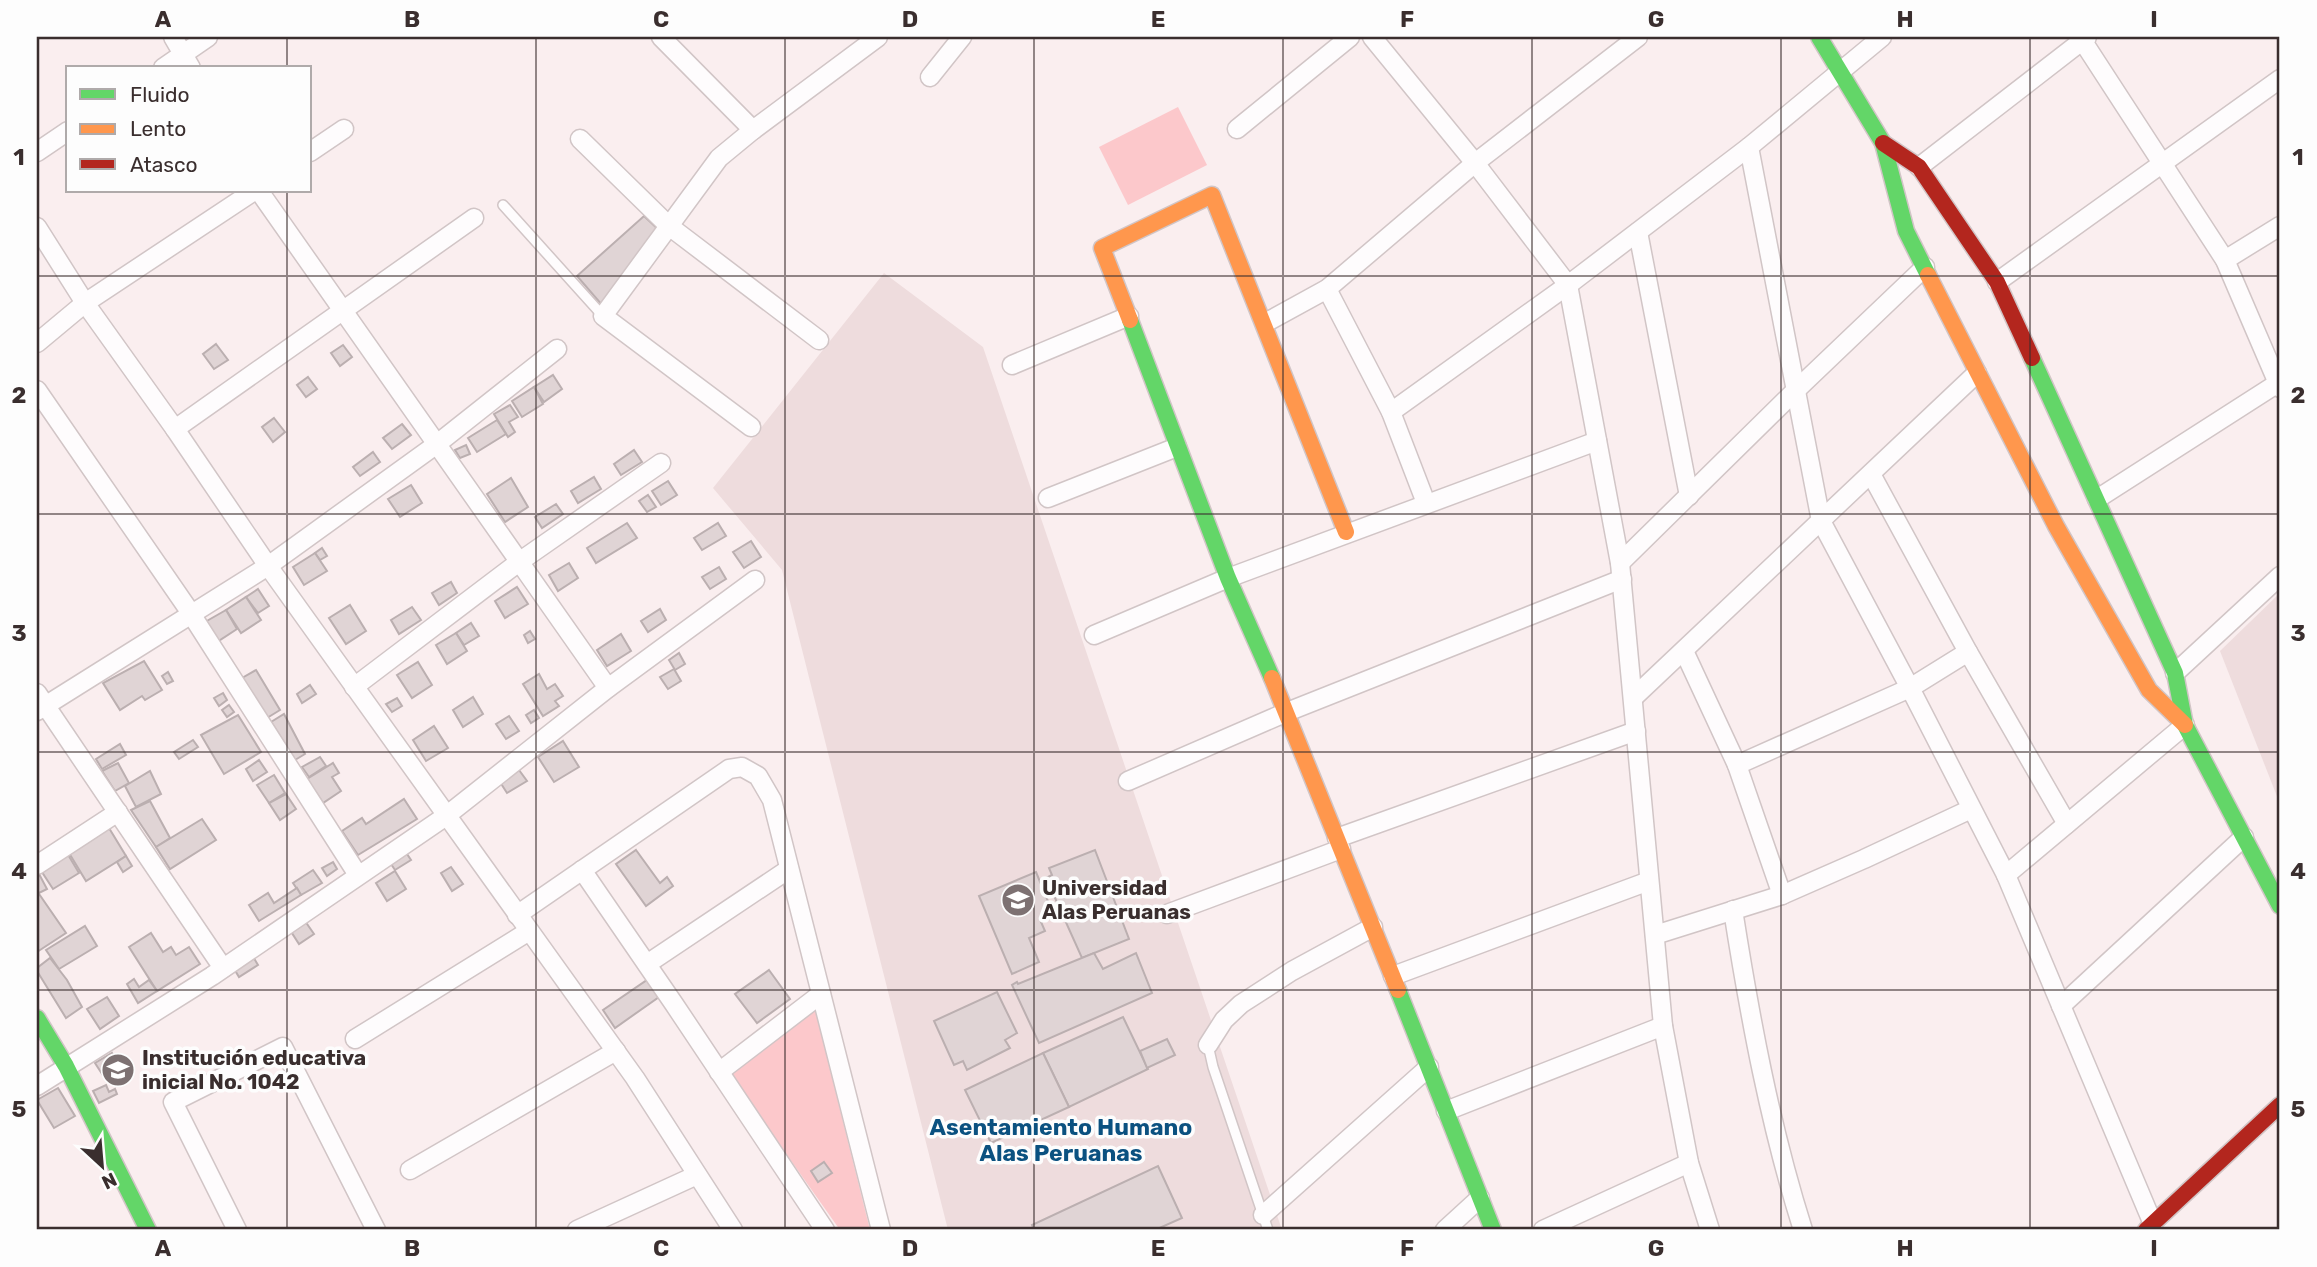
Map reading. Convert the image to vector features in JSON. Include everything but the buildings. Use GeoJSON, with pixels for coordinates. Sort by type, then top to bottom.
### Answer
{"type":"FeatureCollection","features":[{"type":"Feature","properties":{"kind":"main road"},"geometry":{"type":"LineString","coordinates":[[1819,37],[1882,143],[1906,231],[2056,526],[2149,691],[2185,725]]}},
{"type":"Feature","properties":{"kind":"main road"},"geometry":{"type":"LineString","coordinates":[[1882,143],[1919,167],[1997,282],[2175,673],[2185,725],[2280,906]]}},
{"type":"Feature","properties":{"kind":"main road"},"geometry":{"type":"LineString","coordinates":[[1346,532],[1212,195],[1102,248],[1228,578],[1287,712],[1493,1230]]}},
{"type":"Feature","properties":{"kind":"main road"},"geometry":{"type":"LineString","coordinates":[[37,1018],[66,1066],[148,1230]]}},
{"type":"Feature","properties":{"kind":"main road"},"geometry":{"type":"LineString","coordinates":[[2150,1227],[2280,1105]]}},
{"type":"Feature","properties":{"kind":"street"},"geometry":{"type":"LineString","coordinates":[[173,37],[187,62],[208,37]]}},
{"type":"Feature","properties":{"kind":"street"},"geometry":{"type":"LineString","coordinates":[[661,37],[753,130]]}},
{"type":"Feature","properties":{"kind":"street"},"geometry":{"type":"LineString","coordinates":[[751,427],[603,316],[719,159],[753,130],[878,37]]}},
{"type":"Feature","properties":{"kind":"street"},"geometry":{"type":"LineString","coordinates":[[930,77],[962,37]]}},
{"type":"Feature","properties":{"kind":"street"},"geometry":{"type":"LineString","coordinates":[[1237,129],[1350,37]]}},
{"type":"Feature","properties":{"kind":"street"},"geometry":{"type":"LineString","coordinates":[[1372,37],[1475,163],[1568,285],[1621,571],[1663,1026],[1689,1163],[1710,1230]]}},
{"type":"Feature","properties":{"kind":"street"},"geometry":{"type":"LineString","coordinates":[[1265,323],[1327,289],[1475,163],[1638,37]]}},
{"type":"Feature","properties":{"kind":"street"},"geometry":{"type":"LineString","coordinates":[[1391,412],[1568,285],[1749,147],[1882,37]]}},
{"type":"Feature","properties":{"kind":"street"},"geometry":{"type":"LineString","coordinates":[[1919,167],[2084,38],[2225,260],[2277,375],[2097,499]]}},
{"type":"Feature","properties":{"kind":"street"},"geometry":{"type":"LineString","coordinates":[[1997,282],[2280,79]]}},
{"type":"Feature","properties":{"kind":"street"},"geometry":{"type":"LineString","coordinates":[[312,151],[344,129]]}},
{"type":"Feature","properties":{"kind":"street"},"geometry":{"type":"LineString","coordinates":[[37,152],[66,132]]}},
{"type":"Feature","properties":{"kind":"street"},"geometry":{"type":"LineString","coordinates":[[580,139],[669,226],[819,340]]}},
{"type":"Feature","properties":{"kind":"street"},"geometry":{"type":"LineString","coordinates":[[1749,147],[1821,521],[2006,875],[2062,1006],[2150,1227]]}},
{"type":"Feature","properties":{"kind":"street"},"geometry":{"type":"LineString","coordinates":[[37,342],[85,303],[252,192]]}},
{"type":"Feature","properties":{"kind":"street"},"geometry":{"type":"LineString","coordinates":[[260,192],[608,688]]}},
{"type":"Feature","properties":{"kind":"street"},"geometry":{"type":"LineString","coordinates":[[175,429],[474,218]]}},
{"type":"Feature","properties":{"kind":"street"},"geometry":{"type":"LineString","coordinates":[[2225,260],[2280,226]]}},
{"type":"Feature","properties":{"kind":"street"},"geometry":{"type":"LineString","coordinates":[[37,227],[85,303],[268,566],[616,1051],[733,1230]]}},
{"type":"Feature","properties":{"kind":"street"},"geometry":{"type":"LineString","coordinates":[[1637,232],[1689,496]]}},
{"type":"Feature","properties":{"kind":"street"},"geometry":{"type":"LineString","coordinates":[[1128,781],[1621,571],[1689,496],[1925,267]]}},
{"type":"Feature","properties":{"kind":"street"},"geometry":{"type":"LineString","coordinates":[[1327,289],[1391,412],[1426,503]]}},
{"type":"Feature","properties":{"kind":"street"},"geometry":{"type":"LineString","coordinates":[[1012,365],[1129,316]]}},
{"type":"Feature","properties":{"kind":"street"},"geometry":{"type":"LineString","coordinates":[[223,968],[118,812],[39,703],[268,566],[437,444],[557,349]]}},
{"type":"Feature","properties":{"kind":"street"},"geometry":{"type":"LineString","coordinates":[[1633,698],[1977,373]]}},
{"type":"Feature","properties":{"kind":"street"},"geometry":{"type":"LineString","coordinates":[[37,390],[190,614],[358,875]]}},
{"type":"Feature","properties":{"kind":"street"},"geometry":{"type":"LineString","coordinates":[[1094,635],[1346,532],[1597,441]]}},
{"type":"Feature","properties":{"kind":"street"},"geometry":{"type":"LineString","coordinates":[[1048,499],[1177,447]]}},
{"type":"Feature","properties":{"kind":"street"},"geometry":{"type":"LineString","coordinates":[[354,687],[519,562],[661,463]]}},
{"type":"Feature","properties":{"kind":"street"},"geometry":{"type":"LineString","coordinates":[[1871,474],[1968,652],[2067,824]]}},
{"type":"Feature","properties":{"kind":"street"},"geometry":{"type":"LineString","coordinates":[[2175,673],[2280,576]]}},
{"type":"Feature","properties":{"kind":"street"},"geometry":{"type":"LineString","coordinates":[[37,1086],[223,968],[446,816],[608,688],[755,580]]}},
{"type":"Feature","properties":{"kind":"street"},"geometry":{"type":"LineString","coordinates":[[1684,651],[1737,765],[1782,895]]}},
{"type":"Feature","properties":{"kind":"street"},"geometry":{"type":"LineString","coordinates":[[1737,765],[1910,688],[1968,652]]}},
{"type":"Feature","properties":{"kind":"street"},"geometry":{"type":"LineString","coordinates":[[2006,875],[2185,725]]}},
{"type":"Feature","properties":{"kind":"street"},"geometry":{"type":"LineString","coordinates":[[1167,914],[1339,844],[1636,731]]}},
{"type":"Feature","properties":{"kind":"street"},"geometry":{"type":"LineString","coordinates":[[517,915],[729,769],[742,767],[758,776],[772,800],[881,1230]]}},
{"type":"Feature","properties":{"kind":"street"},"geometry":{"type":"LineString","coordinates":[[1655,935],[1782,895],[1971,808]]}},
{"type":"Feature","properties":{"kind":"street"},"geometry":{"type":"LineString","coordinates":[[37,865],[118,812]]}},
{"type":"Feature","properties":{"kind":"street"},"geometry":{"type":"LineString","coordinates":[[2062,1006],[2244,838]]}},
{"type":"Feature","properties":{"kind":"street"},"geometry":{"type":"LineString","coordinates":[[647,964],[789,869]]}},
{"type":"Feature","properties":{"kind":"street"},"geometry":{"type":"LineString","coordinates":[[582,870],[825,1230]]}},
{"type":"Feature","properties":{"kind":"street"},"geometry":{"type":"LineString","coordinates":[[1393,976],[1650,881]]}},
{"type":"Feature","properties":{"kind":"street"},"geometry":{"type":"LineString","coordinates":[[1733,910],[1752,1028],[1790,1190],[1803,1230]]}},
{"type":"Feature","properties":{"kind":"street"},"geometry":{"type":"LineString","coordinates":[[1208,1045],[1224,1020],[1241,1004],[1292,971],[1373,927]]}},
{"type":"Feature","properties":{"kind":"street"},"geometry":{"type":"LineString","coordinates":[[355,1039],[529,931]]}},
{"type":"Feature","properties":{"kind":"street"},"geometry":{"type":"LineString","coordinates":[[719,1072],[821,994]]}},
{"type":"Feature","properties":{"kind":"street"},"geometry":{"type":"LineString","coordinates":[[1446,1111],[1663,1026]]}},
{"type":"Feature","properties":{"kind":"street"},"geometry":{"type":"LineString","coordinates":[[237,1230],[173,1102],[284,1047],[376,1230]]}},
{"type":"Feature","properties":{"kind":"street"},"geometry":{"type":"LineString","coordinates":[[410,1170],[616,1051]]}},
{"type":"Feature","properties":{"kind":"street"},"geometry":{"type":"LineString","coordinates":[[1266,1223],[1429,1067]]}},
{"type":"Feature","properties":{"kind":"street"},"geometry":{"type":"LineString","coordinates":[[1543,1230],[1689,1163]]}},
{"type":"Feature","properties":{"kind":"street"},"geometry":{"type":"LineString","coordinates":[[577,1230],[697,1175]]}},
{"type":"Feature","properties":{"kind":"street"},"geometry":{"type":"LineString","coordinates":[[1445,1230],[1480,1198]]}},
{"type":"Feature","properties":{"kind":"lane"},"geometry":{"type":"LineString","coordinates":[[503,205],[603,316]]}},
{"type":"Feature","properties":{"kind":"lane"},"geometry":{"type":"LineString","coordinates":[[1208,1045],[1213,1068],[1266,1223]]}},
{"type":"Feature","properties":{"kind":"shaded area"},"geometry":{"type":"Polygon","coordinates":[[[1178,107],[1207,165],[1128,205],[1099,147],[1178,107]]]}},
{"type":"Feature","properties":{"kind":"shaded area","name":"Universidad Alas Peruanas"},"geometry":{"type":"Polygon","coordinates":[[[884,273],[983,347],[1282,1230],[948,1230],[782,570],[713,488],[884,273]]]}},
{"type":"Feature","properties":{"kind":"shaded area"},"geometry":{"type":"Polygon","coordinates":[[[2280,593],[2280,804],[2220,651],[2280,593]]]}},
{"type":"Feature","properties":{"kind":"shaded area"},"geometry":{"type":"Polygon","coordinates":[[[815,1009],[870,1230],[840,1230],[729,1073],[815,1009]]]}},
{"type":"Feature","properties":{"kind":"traffic: fast"},"geometry":{"type":"LineString","coordinates":[[1819,37],[1883,143],[1906,231],[1928,275]]}},
{"type":"Feature","properties":{"kind":"traffic: fast"},"geometry":{"type":"LineString","coordinates":[[1130,320],[1228,578],[1272,678]]}},
{"type":"Feature","properties":{"kind":"traffic: fast"},"geometry":{"type":"LineString","coordinates":[[2032,358],[2175,673],[2185,725],[2280,906]]}},
{"type":"Feature","properties":{"kind":"traffic: fast"},"geometry":{"type":"LineString","coordinates":[[1398,990],[1493,1230]]}},
{"type":"Feature","properties":{"kind":"traffic: fast"},"geometry":{"type":"LineString","coordinates":[[37,1018],[66,1066],[148,1230]]}},
{"type":"Feature","properties":{"kind":"traffic: slow"},"geometry":{"type":"LineString","coordinates":[[1130,320],[1102,248],[1212,195],[1346,532]]}},
{"type":"Feature","properties":{"kind":"traffic: slow"},"geometry":{"type":"LineString","coordinates":[[1928,275],[2056,526],[2149,690],[2185,725]]}},
{"type":"Feature","properties":{"kind":"traffic: slow"},"geometry":{"type":"LineString","coordinates":[[1272,678],[1398,990]]}},
{"type":"Feature","properties":{"kind":"traffic: jam"},"geometry":{"type":"LineString","coordinates":[[1883,143],[1919,167],[1997,282],[2032,358]]}},
{"type":"Feature","properties":{"kind":"traffic: jam"},"geometry":{"type":"LineString","coordinates":[[2146,1230],[2280,1105]]}},
{"type":"Feature","properties":{"kind":"place","name":"Universidad Alas Peruanas"},"geometry":{"type":"Point","coordinates":[1018,900]}},
{"type":"Feature","properties":{"kind":"place","name":"Institución educativa inicial No. 1042"},"geometry":{"type":"Point","coordinates":[118,1070]}},
{"type":"Feature","properties":{"kind":"district","name":"Asentamiento Humano Alas Peruanas"},"geometry":{"type":"Point","coordinates":[1061,1140]}}]}
